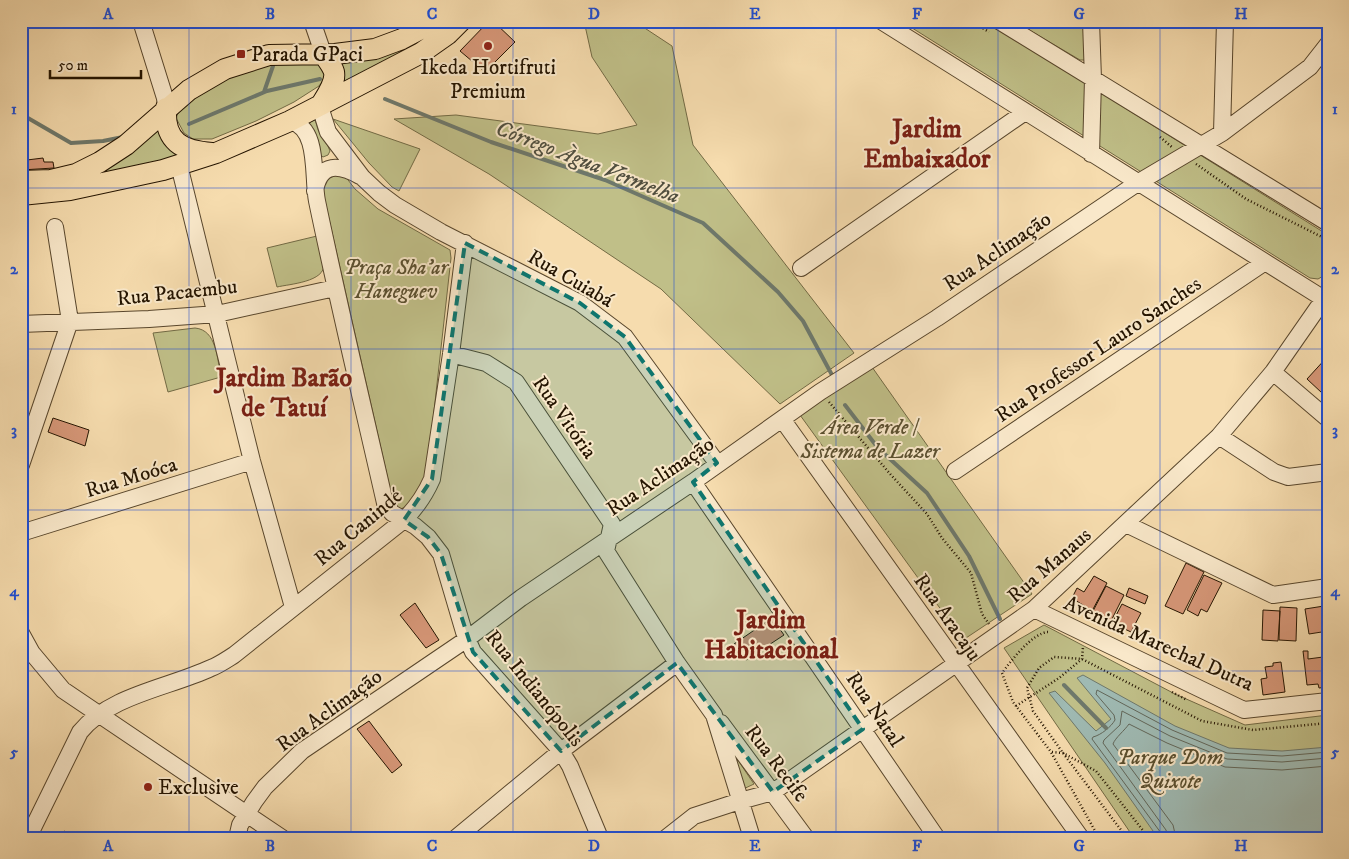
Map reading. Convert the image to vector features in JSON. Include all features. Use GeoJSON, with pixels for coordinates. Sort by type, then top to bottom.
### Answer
{"type":"FeatureCollection","features":[{"type":"Feature","properties":{"kind":"main road"},"geometry":{"type":"LineString","coordinates":[[21,181],[51,180],[76,174],[100,162],[137,135],[189,90],[225,69],[270,54],[335,54],[375,49],[402,39],[436,21]]}},
{"type":"Feature","properties":{"kind":"main road"},"geometry":{"type":"LineString","coordinates":[[21,196],[70,190],[179,165],[216,153],[290,120],[421,53],[448,34],[461,21]]}},
{"type":"Feature","properties":{"kind":"main road"},"geometry":{"type":"LineString","coordinates":[[322,103],[331,88],[334,76],[334,70],[323,53]]}},
{"type":"Feature","properties":{"kind":"main road"},"geometry":{"type":"LineString","coordinates":[[166,108],[165,120],[172,139],[192,150],[216,153]]}},
{"type":"Feature","properties":{"kind":"street"},"geometry":{"type":"LineString","coordinates":[[141,21],[165,98],[166,108]]}},
{"type":"Feature","properties":{"kind":"street"},"geometry":{"type":"LineString","coordinates":[[312,21],[323,53]]}},
{"type":"Feature","properties":{"kind":"street"},"geometry":{"type":"LineString","coordinates":[[881,21],[1265,262],[1326,296]]}},
{"type":"Feature","properties":{"kind":"street"},"geometry":{"type":"LineString","coordinates":[[1091,154],[1092,21]]}},
{"type":"Feature","properties":{"kind":"street"},"geometry":{"type":"LineString","coordinates":[[1222,133],[1225,21]]}},
{"type":"Feature","properties":{"kind":"street"},"geometry":{"type":"LineString","coordinates":[[998,29],[1093,79],[1328,223]]}},
{"type":"Feature","properties":{"kind":"street","name":"Rua Aclimação"},"geometry":{"type":"LineString","coordinates":[[237,838],[240,825],[246,814],[265,787],[302,751],[467,639],[521,598],[610,536],[693,482],[820,392],[937,318],[1139,182],[1222,133],[1310,67],[1328,44]]}},
{"type":"Feature","properties":{"kind":"street","name":"Rua Cuiabá"},"geometry":{"type":"LineString","coordinates":[[322,103],[322,113],[328,132],[362,176],[379,193],[395,205],[465,244],[580,303],[625,337],[717,464]]}},
{"type":"Feature","properties":{"kind":"street"},"geometry":{"type":"LineString","coordinates":[[801,268],[1025,112]]}},
{"type":"Feature","properties":{"kind":"street","name":"Rua Indianópolis"},"geometry":{"type":"LineString","coordinates":[[290,120],[298,123],[308,134],[311,144],[315,193],[385,503],[392,513],[428,537],[441,554],[467,639],[473,652],[561,751],[570,766],[600,838]]}},
{"type":"Feature","properties":{"kind":"street"},"geometry":{"type":"LineString","coordinates":[[179,165],[252,460],[293,607]]}},
{"type":"Feature","properties":{"kind":"street","name":"Rua Cuiabá"},"geometry":{"type":"LineString","coordinates":[[315,193],[318,179],[331,168],[348,169],[362,176]]}},
{"type":"Feature","properties":{"kind":"street"},"geometry":{"type":"LineString","coordinates":[[21,465],[70,321],[56,227]]}},
{"type":"Feature","properties":{"kind":"street","name":"Rua Canindé"},"geometry":{"type":"LineString","coordinates":[[28,838],[80,732],[88,722],[113,705],[210,668],[234,655],[404,520],[418,506],[432,479],[452,354],[465,244]]}},
{"type":"Feature","properties":{"kind":"street","name":"Rua Professor Lauro Sanches"},"geometry":{"type":"LineString","coordinates":[[955,471],[1265,262]]}},
{"type":"Feature","properties":{"kind":"street","name":"Rua Pacaembu"},"geometry":{"type":"LineString","coordinates":[[21,324],[149,319],[217,314],[335,288]]}},
{"type":"Feature","properties":{"kind":"street","name":"Rua Manaus"},"geometry":{"type":"LineString","coordinates":[[666,838],[694,816],[773,792],[1034,609],[1219,436],[1273,372],[1326,296]]}},
{"type":"Feature","properties":{"kind":"street","name":"Rua Vitória"},"geometry":{"type":"LineString","coordinates":[[452,354],[486,363],[516,382],[612,524],[606,551],[677,663]]}},
{"type":"Feature","properties":{"kind":"street"},"geometry":{"type":"LineString","coordinates":[[1273,372],[1328,419]]}},
{"type":"Feature","properties":{"kind":"street","name":"Rua Aracaju"},"geometry":{"type":"LineString","coordinates":[[782,419],[1081,838]]}},
{"type":"Feature","properties":{"kind":"street"},"geometry":{"type":"LineString","coordinates":[[1219,436],[1274,472],[1288,477],[1324,470]]}},
{"type":"Feature","properties":{"kind":"street","name":"Rua Moóca"},"geometry":{"type":"LineString","coordinates":[[21,533],[252,460]]}},
{"type":"Feature","properties":{"kind":"street","name":"Rua Natal"},"geometry":{"type":"LineString","coordinates":[[693,482],[937,838]]}},
{"type":"Feature","properties":{"kind":"street"},"geometry":{"type":"LineString","coordinates":[[1126,524],[1273,595],[1328,587]]}},
{"type":"Feature","properties":{"kind":"street","name":"Avenida Marechal Dutra"},"geometry":{"type":"LineString","coordinates":[[1034,609],[1089,645],[1244,710],[1328,701]]}},
{"type":"Feature","properties":{"kind":"street"},"geometry":{"type":"LineString","coordinates":[[21,633],[32,653],[63,690],[282,838]]}},
{"type":"Feature","properties":{"kind":"street"},"geometry":{"type":"LineString","coordinates":[[456,838],[561,751],[677,663]]}},
{"type":"Feature","properties":{"kind":"street","name":"Rua Recife"},"geometry":{"type":"LineString","coordinates":[[677,663],[806,838]]}},
{"type":"Feature","properties":{"kind":"street"},"geometry":{"type":"LineString","coordinates":[[714,715],[752,838]]}},
{"type":"Feature","properties":{"kind":"path"},"geometry":{"type":"LineString","coordinates":[[971,21],[998,29]]}},
{"type":"Feature","properties":{"kind":"path"},"geometry":{"type":"LineString","coordinates":[[1154,133],[1246,199],[1328,240]]}},
{"type":"Feature","properties":{"kind":"path"},"geometry":{"type":"LineString","coordinates":[[820,392],[927,514],[942,538],[971,574],[982,614],[997,636]]}},
{"type":"Feature","properties":{"kind":"path"},"geometry":{"type":"LineString","coordinates":[[1056,635],[1046,631],[1041,633],[1018,651],[1002,673],[1016,706],[1051,752],[1099,838]]}},
{"type":"Feature","properties":{"kind":"path"},"geometry":{"type":"LineString","coordinates":[[1016,706],[1059,678],[1082,659],[1089,645]]}},
{"type":"Feature","properties":{"kind":"path"},"geometry":{"type":"LineString","coordinates":[[1127,838],[1033,711],[1027,688],[1039,668],[1054,657],[1082,659],[1202,721],[1253,730],[1328,723]]}},
{"type":"Feature","properties":{"kind":"path"},"geometry":{"type":"LineString","coordinates":[[1166,689],[1191,701]]}},
{"type":"Feature","properties":{"kind":"path"},"geometry":{"type":"LineString","coordinates":[[1051,752],[1063,753],[1096,771],[1148,838]]}},
{"type":"Feature","properties":{"kind":"highlighted area"},"geometry":{"type":"Polygon","coordinates":[[[465,243],[580,303],[625,337],[717,463],[693,482],[863,729],[773,792],[677,663],[561,751],[473,652],[441,554],[428,537],[404,520],[432,479],[465,243]]]}},
{"type":"Feature","properties":{"kind":"green space"},"geometry":{"type":"Polygon","coordinates":[[[584,21],[634,21],[672,46],[693,145],[854,353],[780,404],[661,289],[489,174],[394,119],[456,115],[598,134],[637,125],[592,57],[584,21]]]}},
{"type":"Feature","properties":{"kind":"green space"},"geometry":{"type":"Polygon","coordinates":[[[901,21],[986,21],[1328,235],[1328,271],[1318,279],[1310,278],[901,21]]]}},
{"type":"Feature","properties":{"kind":"green space"},"geometry":{"type":"Polygon","coordinates":[[[1014,21],[1085,21],[1086,58],[1080,60],[1014,21]]]}},
{"type":"Feature","properties":{"kind":"green space"},"geometry":{"type":"Polygon","coordinates":[[[405,46],[407,51],[341,85],[334,61],[405,46]]]}},
{"type":"Feature","properties":{"kind":"green space"},"geometry":{"type":"Polygon","coordinates":[[[276,61],[319,63],[326,76],[319,86],[294,102],[256,121],[212,139],[193,139],[184,133],[176,118],[182,104],[213,82],[276,61]]]}},
{"type":"Feature","properties":{"kind":"green space"},"geometry":{"type":"Polygon","coordinates":[[[312,115],[330,151],[328,155],[323,157],[319,154],[307,120],[312,115]]]}},
{"type":"Feature","properties":{"kind":"green space"},"geometry":{"type":"Polygon","coordinates":[[[333,119],[420,149],[399,191],[392,187],[369,163],[333,119]]]}},
{"type":"Feature","properties":{"kind":"green space"},"geometry":{"type":"Polygon","coordinates":[[[162,122],[189,155],[63,184],[162,122]]]}},
{"type":"Feature","properties":{"kind":"green space","name":"Praça Sha'ar Haneguev"},"geometry":{"type":"Polygon","coordinates":[[[334,174],[345,176],[355,189],[378,209],[450,250],[451,258],[427,474],[409,506],[400,509],[394,506],[322,188],[329,177],[334,174]]]}},
{"type":"Feature","properties":{"kind":"green space"},"geometry":{"type":"Polygon","coordinates":[[[317,236],[324,264],[323,270],[319,275],[306,281],[277,287],[267,248],[317,236]]]}},
{"type":"Feature","properties":{"kind":"green space"},"geometry":{"type":"Polygon","coordinates":[[[195,328],[208,334],[212,340],[217,354],[221,377],[168,392],[153,333],[195,328]]]}},
{"type":"Feature","properties":{"kind":"green space","name":"Área Verde / Sistema de Lazer"},"geometry":{"type":"Polygon","coordinates":[[[872,367],[1032,594],[963,640],[800,415],[872,367]]]}},
{"type":"Feature","properties":{"kind":"green space","name":"Parque Dom Quixote"},"geometry":{"type":"Polygon","coordinates":[[[1044,625],[1175,694],[1245,725],[1328,715],[1328,838],[1134,838],[1004,648],[1044,625]]]}},
{"type":"Feature","properties":{"kind":"green space"},"geometry":{"type":"Polygon","coordinates":[[[729,747],[754,784],[739,791],[729,747]]]}},
{"type":"Feature","properties":{"kind":"water","name":"Parque Dom Quixote"},"geometry":{"type":"Polygon","coordinates":[[[1083,675],[1175,726],[1229,748],[1282,751],[1328,747],[1328,838],[1158,838],[1105,763],[1049,693],[1055,691],[1096,731],[1111,719],[1077,678],[1083,675]]]}},
{"type":"Feature","properties":{"kind":"building","name":"Ikeda Hortifruti Premium"},"geometry":{"type":"Polygon","coordinates":[[[489,21],[493,21],[515,42],[485,72],[460,51],[489,21]]]}},
{"type":"Feature","properties":{"kind":"building"},"geometry":{"type":"Polygon","coordinates":[[[27,157],[27,160],[43,158],[44,162],[53,162],[54,168],[21,170],[21,158],[27,157]]]}},
{"type":"Feature","properties":{"kind":"building"},"geometry":{"type":"Polygon","coordinates":[[[1328,356],[1328,386],[1322,393],[1307,379],[1328,356]]]}},
{"type":"Feature","properties":{"kind":"building"},"geometry":{"type":"Polygon","coordinates":[[[53,418],[89,430],[85,446],[48,432],[53,418]]]}},
{"type":"Feature","properties":{"kind":"building"},"geometry":{"type":"Polygon","coordinates":[[[1186,563],[1204,572],[1183,614],[1165,606],[1186,563]]]}},
{"type":"Feature","properties":{"kind":"building"},"geometry":{"type":"Polygon","coordinates":[[[1204,575],[1222,583],[1207,612],[1201,609],[1198,616],[1187,610],[1204,575]]]}},
{"type":"Feature","properties":{"kind":"building"},"geometry":{"type":"Polygon","coordinates":[[[1094,576],[1107,583],[1092,611],[1072,598],[1077,588],[1084,592],[1094,576]]]}},
{"type":"Feature","properties":{"kind":"building"},"geometry":{"type":"Polygon","coordinates":[[[1106,586],[1124,595],[1110,623],[1092,613],[1106,586]]]}},
{"type":"Feature","properties":{"kind":"building"},"geometry":{"type":"Polygon","coordinates":[[[1129,588],[1148,596],[1145,604],[1126,596],[1129,588]]]}},
{"type":"Feature","properties":{"kind":"building"},"geometry":{"type":"Polygon","coordinates":[[[415,603],[439,640],[426,648],[400,615],[415,603]]]}},
{"type":"Feature","properties":{"kind":"building"},"geometry":{"type":"Polygon","coordinates":[[[1122,604],[1141,613],[1131,632],[1112,623],[1122,604]]]}},
{"type":"Feature","properties":{"kind":"building"},"geometry":{"type":"Polygon","coordinates":[[[1324,606],[1328,631],[1309,634],[1305,609],[1324,606]]]}},
{"type":"Feature","properties":{"kind":"building"},"geometry":{"type":"Polygon","coordinates":[[[1280,607],[1297,608],[1296,641],[1279,640],[1280,607]]]}},
{"type":"Feature","properties":{"kind":"building"},"geometry":{"type":"Polygon","coordinates":[[[1263,610],[1280,611],[1278,641],[1262,640],[1263,610]]]}},
{"type":"Feature","properties":{"kind":"building"},"geometry":{"type":"Polygon","coordinates":[[[772,618],[784,635],[746,660],[734,644],[772,618]]]}},
{"type":"Feature","properties":{"kind":"building"},"geometry":{"type":"Polygon","coordinates":[[[1303,651],[1308,651],[1308,659],[1323,657],[1325,675],[1328,675],[1328,687],[1319,688],[1318,684],[1307,685],[1303,651]]]}},
{"type":"Feature","properties":{"kind":"building"},"geometry":{"type":"Polygon","coordinates":[[[1281,662],[1285,692],[1263,695],[1261,679],[1267,678],[1265,667],[1281,662]]]}},
{"type":"Feature","properties":{"kind":"building"},"geometry":{"type":"Polygon","coordinates":[[[369,721],[402,765],[392,773],[357,729],[369,721]]]}},
{"type":"Feature","properties":{"kind":"building"},"geometry":{"type":"Polygon","coordinates":[[[64,831],[77,838],[60,838],[64,831]]]}},
{"type":"Feature","properties":{"kind":"waterway"},"geometry":{"type":"LineString","coordinates":[[264,92],[273,66]]}},
{"type":"Feature","properties":{"kind":"waterway","name":"Córrego Àgua Vermelha"},"geometry":{"type":"LineString","coordinates":[[189,124],[267,91],[320,79]]}},
{"type":"Feature","properties":{"kind":"waterway","name":"Córrego Àgua Vermelha"},"geometry":{"type":"LineString","coordinates":[[385,99],[491,142],[605,180],[703,223],[778,292],[803,321],[832,375]]}},
{"type":"Feature","properties":{"kind":"waterway","name":"Córrego Àgua Vermelha"},"geometry":{"type":"LineString","coordinates":[[21,114],[71,143],[103,141],[123,137]]}},
{"type":"Feature","properties":{"kind":"waterway","name":"Córrego Àgua Vermelha"},"geometry":{"type":"LineString","coordinates":[[845,405],[878,448],[927,493],[969,556],[1000,619]]}},
{"type":"Feature","properties":{"kind":"waterway","name":"Córrego Àgua Vermelha"},"geometry":{"type":"LineString","coordinates":[[1064,685],[1106,728]]}},
{"type":"Feature","properties":{"kind":"place","name":"Ikeda Hortifruti Premium"},"geometry":{"type":"Point","coordinates":[488,46]}},
{"type":"Feature","properties":{"kind":"place","name":"Parada GPaci"},"geometry":{"type":"Point","coordinates":[241,54]}},
{"type":"Feature","properties":{"kind":"place","name":"Exclusive"},"geometry":{"type":"Point","coordinates":[148,787]}},
{"type":"Feature","properties":{"kind":"district","name":"Jardim Embaixador"},"geometry":{"type":"Point","coordinates":[927,143]}},
{"type":"Feature","properties":{"kind":"district","name":"Jardim Barão de Tatuí"},"geometry":{"type":"Point","coordinates":[284,392]}},
{"type":"Feature","properties":{"kind":"district","name":"Jardim Habitacional"},"geometry":{"type":"Point","coordinates":[771,634]}}]}
